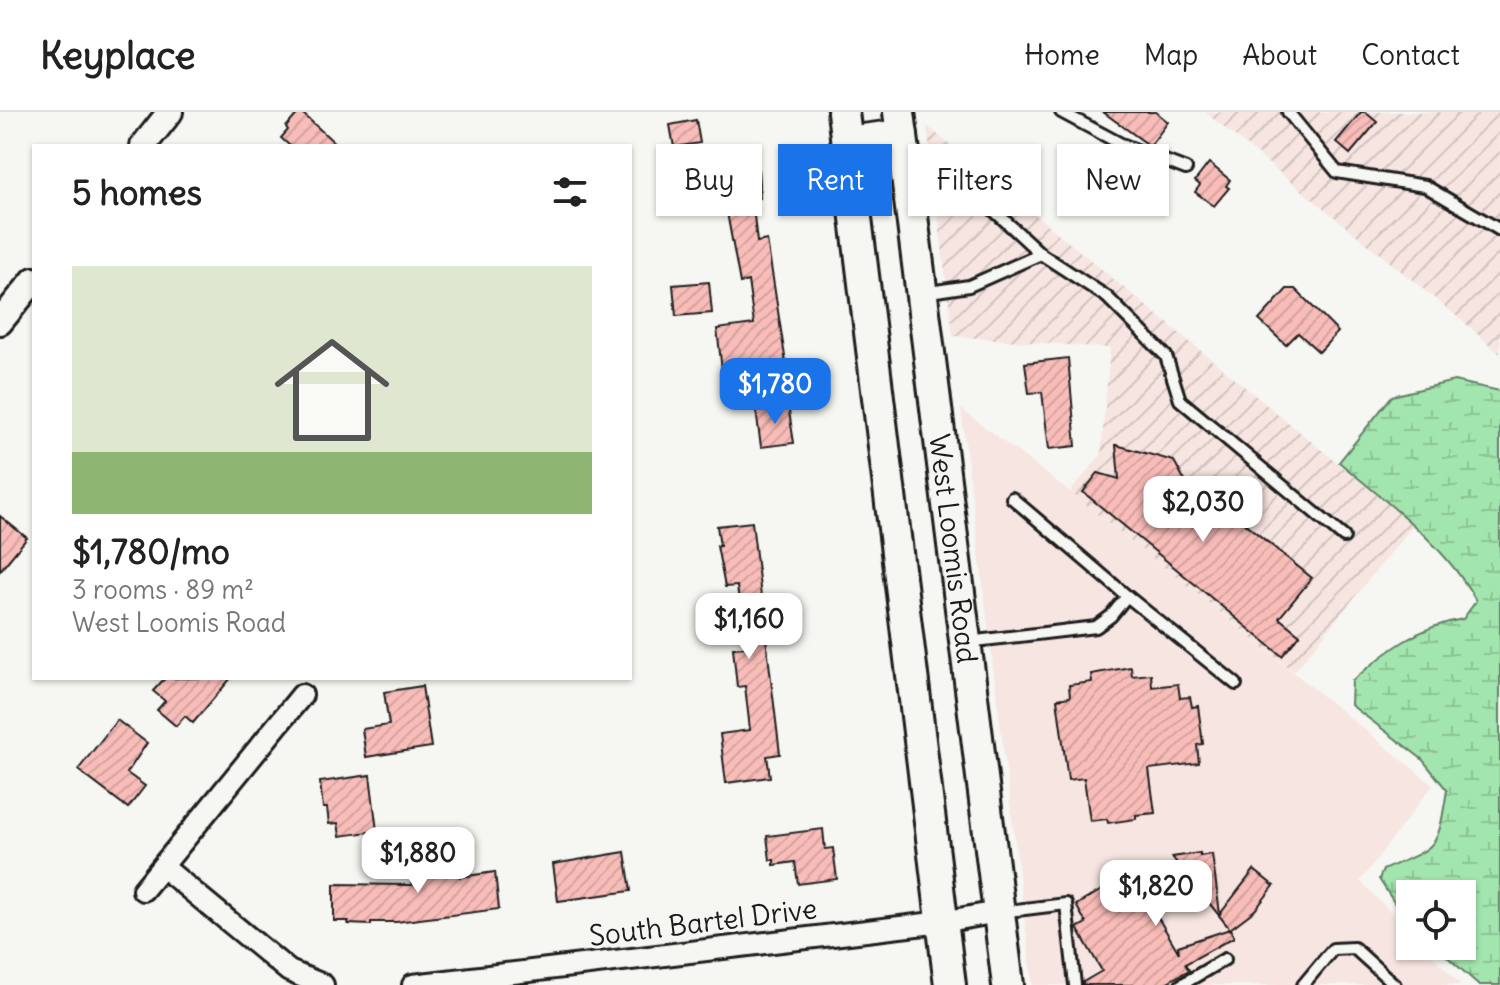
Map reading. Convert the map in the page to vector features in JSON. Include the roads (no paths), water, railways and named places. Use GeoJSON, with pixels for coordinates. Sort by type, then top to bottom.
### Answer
{"type":"FeatureCollection","features":[{"type":"Feature","properties":{"kind":"main road","name":"West Loomis Road"},"geometry":{"type":"LineString","coordinates":[[843,112],[950,985]]}},
{"type":"Feature","properties":{"kind":"main road","name":"West Loomis Road"},"geometry":{"type":"LineString","coordinates":[[904,123],[921,293],[1008,985]]}},
{"type":"Feature","properties":{"kind":"main road"},"geometry":{"type":"LineString","coordinates":[[847,142],[904,123]]}},
{"type":"Feature","properties":{"kind":"street"},"geometry":{"type":"LineString","coordinates":[[145,144],[170,112]]}},
{"type":"Feature","properties":{"kind":"street"},"geometry":{"type":"LineString","coordinates":[[0,322],[32,282]]}},
{"type":"Feature","properties":{"kind":"street"},"geometry":{"type":"LineString","coordinates":[[143,890],[302,695]]}},
{"type":"Feature","properties":{"kind":"street"},"geometry":{"type":"LineString","coordinates":[[163,867],[289,971],[323,985]]}},
{"type":"Feature","properties":{"kind":"street","name":"South Bartel Drive"},"geometry":{"type":"LineString","coordinates":[[413,985],[942,922],[998,912]]}},
{"type":"Feature","properties":{"kind":"lane"},"geometry":{"type":"LineString","coordinates":[[1061,112],[1121,144],[1186,169]]}},
{"type":"Feature","properties":{"kind":"lane"},"geometry":{"type":"LineString","coordinates":[[1288,112],[1337,172],[1425,186],[1500,230]]}},
{"type":"Feature","properties":{"kind":"lane"},"geometry":{"type":"LineString","coordinates":[[906,166],[949,169],[1041,254],[1107,297],[1166,356],[1180,400],[1344,537]]}},
{"type":"Feature","properties":{"kind":"lane"},"geometry":{"type":"LineString","coordinates":[[921,293],[969,286],[1041,254]]}},
{"type":"Feature","properties":{"kind":"lane"},"geometry":{"type":"LineString","coordinates":[[1012,498],[1236,684]]}},
{"type":"Feature","properties":{"kind":"lane"},"geometry":{"type":"LineString","coordinates":[[965,642],[1096,627],[1111,616],[1127,596]]}},
{"type":"Feature","properties":{"kind":"lane"},"geometry":{"type":"LineString","coordinates":[[998,912],[1066,904],[1075,985]]}},
{"type":"Feature","properties":{"kind":"lane"},"geometry":{"type":"LineString","coordinates":[[1303,985],[1333,949],[1354,948],[1395,985]]}},
{"type":"Feature","properties":{"kind":"lane"},"geometry":{"type":"LineString","coordinates":[[1181,985],[1225,959]]}}]}
